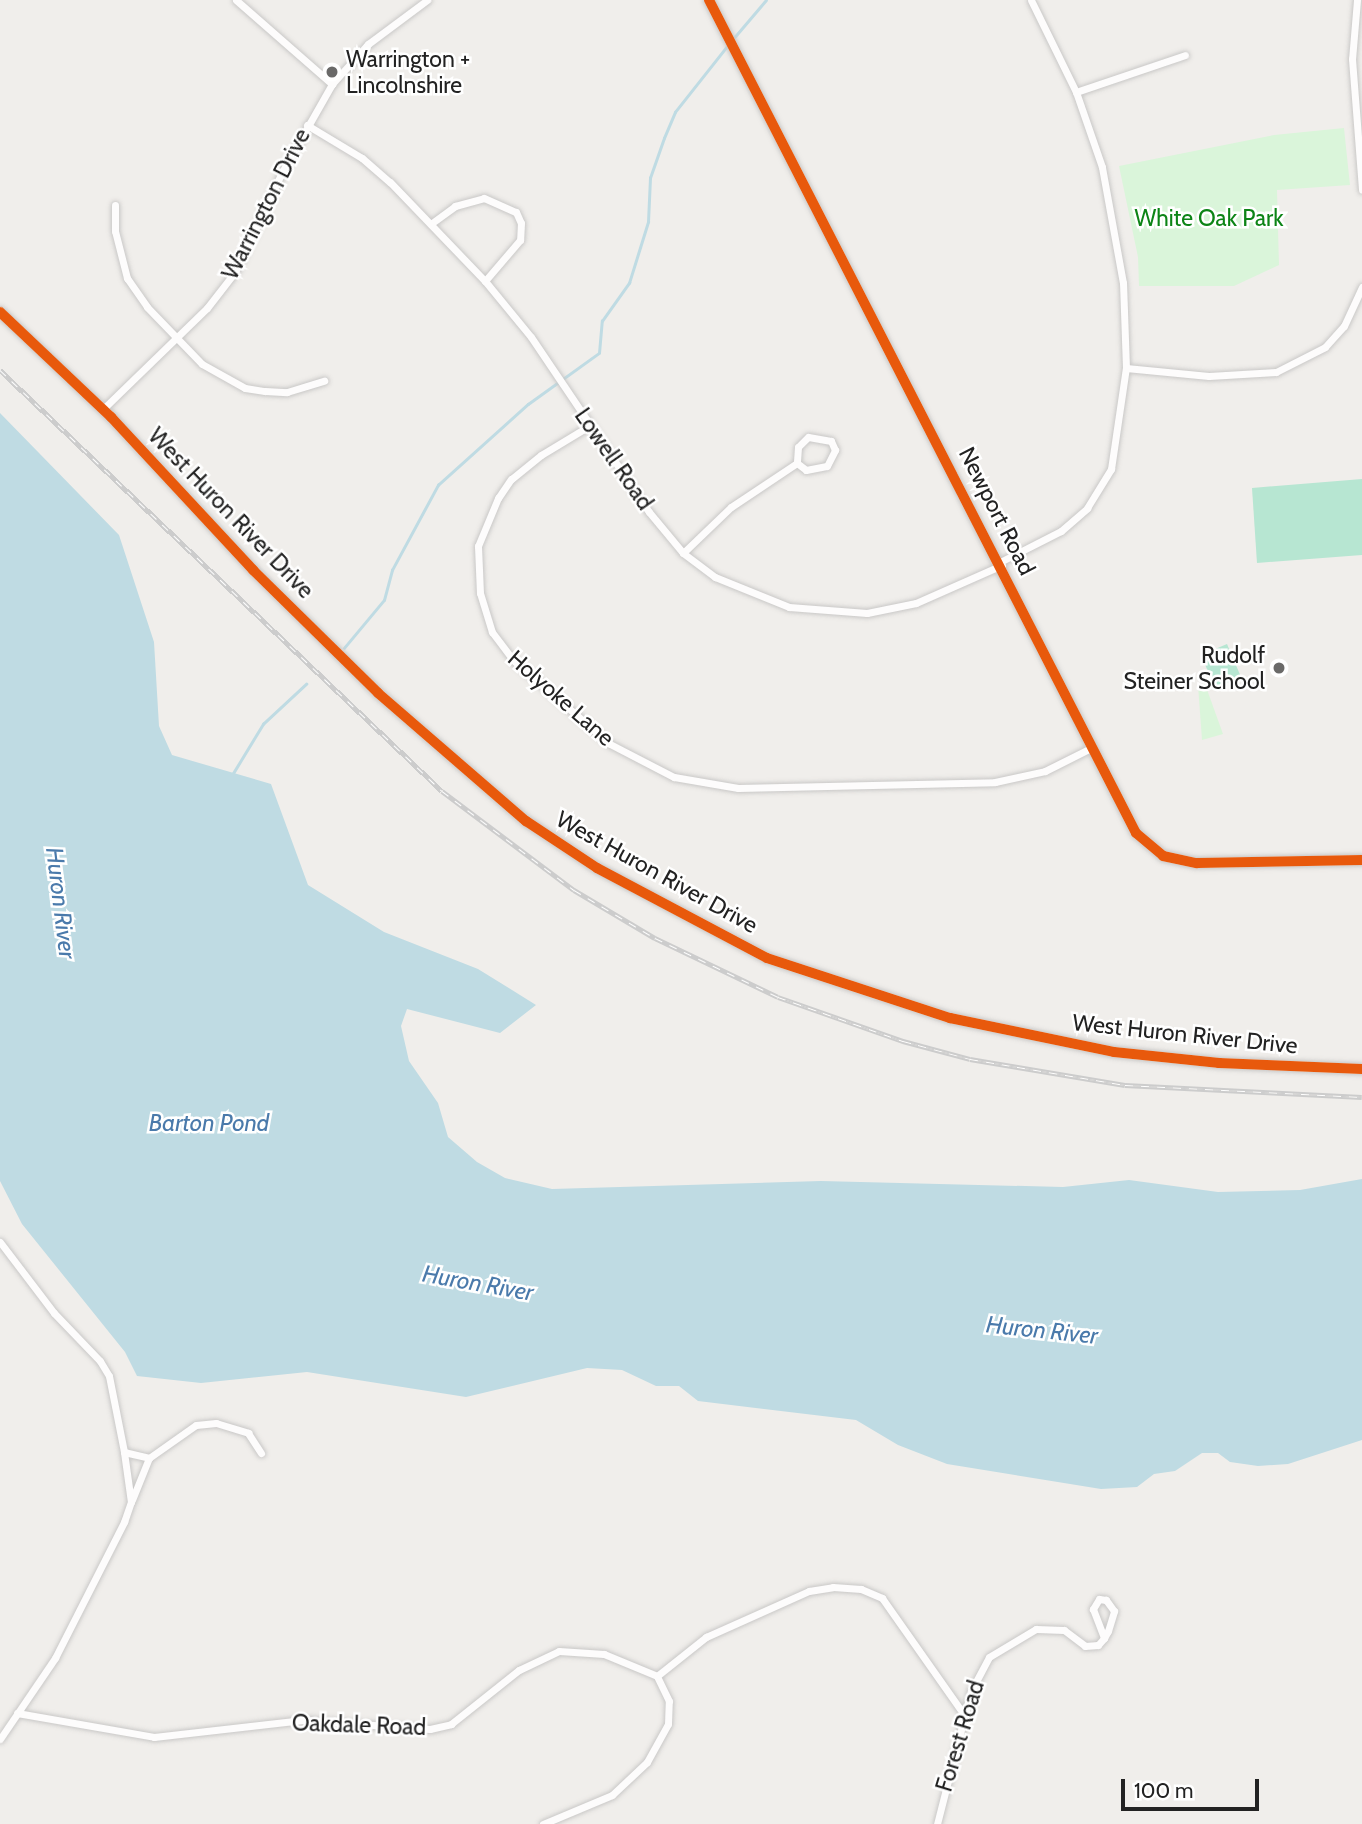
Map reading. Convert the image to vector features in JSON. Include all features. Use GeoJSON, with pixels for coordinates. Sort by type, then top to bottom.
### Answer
{"type":"FeatureCollection","features":[{"type":"Feature","properties":{"kind":"street"},"geometry":{"type":"LineString","coordinates":[[236,0],[332,84]]}},
{"type":"Feature","properties":{"kind":"street","name":"Warrington Drive"},"geometry":{"type":"LineString","coordinates":[[103,409],[177,337],[235,272],[307,125],[332,84],[368,44],[427,0]]}},
{"type":"Feature","properties":{"kind":"street","name":"Newport Road"},"geometry":{"type":"LineString","coordinates":[[709,0],[1001,563],[1091,748],[1136,833],[1163,856],[1220,864],[1362,860]]}},
{"type":"Feature","properties":{"kind":"street","name":"Lowell Road"},"geometry":{"type":"LineString","coordinates":[[307,125],[362,158],[432,223],[485,281],[555,372],[589,426],[683,553],[749,594],[789,607],[832,612],[892,610],[1001,563],[1061,531],[1087,508],[1111,469],[1126,368],[1116,230],[1102,167],[1076,92],[1031,0]]}},
{"type":"Feature","properties":{"kind":"street"},"geometry":{"type":"LineString","coordinates":[[1357,0],[1352,59],[1362,190]]}},
{"type":"Feature","properties":{"kind":"street"},"geometry":{"type":"LineString","coordinates":[[1076,92],[1185,55]]}},
{"type":"Feature","properties":{"kind":"street"},"geometry":{"type":"LineString","coordinates":[[432,223],[456,206],[484,198],[516,212],[521,223],[520,240],[485,281]]}},
{"type":"Feature","properties":{"kind":"street"},"geometry":{"type":"LineString","coordinates":[[115,205],[115,231],[128,278],[147,307],[202,364],[245,388],[286,392],[324,380]]}},
{"type":"Feature","properties":{"kind":"street"},"geometry":{"type":"LineString","coordinates":[[1126,368],[1209,376],[1276,372],[1325,347],[1344,326],[1362,288]]}},
{"type":"Feature","properties":{"kind":"street","name":"West Huron River Drive"},"geometry":{"type":"LineString","coordinates":[[0,312],[103,409],[253,570],[378,693],[526,821],[597,868],[713,931],[827,981],[970,1023],[1149,1056],[1362,1069]]}},
{"type":"Feature","properties":{"kind":"street","name":"Holyoke Lane"},"geometry":{"type":"LineString","coordinates":[[589,426],[541,455],[511,479],[498,498],[478,547],[480,593],[492,632],[513,660],[610,744],[674,777],[738,788],[995,782],[1045,771],[1091,748]]}},
{"type":"Feature","properties":{"kind":"street"},"geometry":{"type":"LineString","coordinates":[[808,437],[831,441],[835,450],[827,466],[806,470],[797,463],[798,447],[808,437]]}},
{"type":"Feature","properties":{"kind":"street"},"geometry":{"type":"LineString","coordinates":[[683,553],[731,507],[797,463]]}},
{"type":"Feature","properties":{"kind":"street"},"geometry":{"type":"LineString","coordinates":[[0,1242],[54,1313],[100,1361],[109,1377],[131,1502]]}},
{"type":"Feature","properties":{"kind":"street"},"geometry":{"type":"LineString","coordinates":[[0,1739],[55,1658],[131,1502],[149,1458],[196,1425],[216,1423],[248,1433],[261,1453]]}},
{"type":"Feature","properties":{"kind":"street"},"geometry":{"type":"LineString","coordinates":[[124,1452],[149,1458]]}},
{"type":"Feature","properties":{"kind":"street"},"geometry":{"type":"LineString","coordinates":[[543,1824],[612,1795],[654,1753],[668,1724],[669,1701],[657,1676],[706,1637],[799,1595],[833,1587],[861,1589],[882,1598],[965,1716]]}},
{"type":"Feature","properties":{"kind":"street"},"geometry":{"type":"LineString","coordinates":[[1098,1599],[1107,1600],[1114,1611],[1104,1638],[1093,1609],[1098,1599]]}},
{"type":"Feature","properties":{"kind":"street","name":"Forest Road"},"geometry":{"type":"LineString","coordinates":[[937,1824],[979,1670],[989,1657],[1020,1636],[1036,1629],[1064,1630],[1091,1648],[1104,1638]]}},
{"type":"Feature","properties":{"kind":"street","name":"Oakdale Road"},"geometry":{"type":"LineString","coordinates":[[17,1713],[154,1737],[303,1720],[430,1729],[451,1724],[519,1670],[559,1651],[604,1654],[657,1676]]}},
{"type":"Feature","properties":{"kind":"green space","name":"White Oak Park"},"geometry":{"type":"Polygon","coordinates":[[[1344,128],[1350,185],[1277,190],[1279,265],[1234,286],[1139,286],[1138,257],[1119,166],[1274,135],[1344,128]]]}},
{"type":"Feature","properties":{"kind":"green space"},"geometry":{"type":"Polygon","coordinates":[[[1362,479],[1362,555],[1257,563],[1252,488],[1362,479]]]}},
{"type":"Feature","properties":{"kind":"green space"},"geometry":{"type":"Polygon","coordinates":[[[1227,644],[1241,677],[1215,688],[1201,655],[1227,644]]]}},
{"type":"Feature","properties":{"kind":"green space"},"geometry":{"type":"Polygon","coordinates":[[[1205,684],[1223,734],[1202,740],[1198,685],[1205,684]]]}},
{"type":"Feature","properties":{"kind":"water","name":"Barton Pond"},"geometry":{"type":"Polygon","coordinates":[[[0,413],[119,535],[154,642],[159,726],[172,755],[271,784],[308,885],[384,932],[478,969],[536,1005],[500,1033],[407,1009],[401,1026],[409,1061],[438,1103],[448,1137],[477,1162],[505,1178],[552,1189],[821,1181],[1063,1187],[1129,1180],[1218,1192],[1300,1190],[1362,1179],[1362,1440],[1288,1464],[1258,1466],[1230,1462],[1218,1453],[1202,1453],[1175,1471],[1154,1474],[1137,1487],[1101,1489],[947,1464],[898,1445],[856,1420],[698,1401],[679,1386],[656,1386],[622,1370],[587,1368],[466,1397],[307,1372],[201,1383],[137,1376],[125,1352],[22,1224],[0,1181],[0,413]]]}},
{"type":"Feature","properties":{"kind":"waterway"},"geometry":{"type":"LineString","coordinates":[[732,40],[766,0]]}},
{"type":"Feature","properties":{"kind":"waterway"},"geometry":{"type":"LineString","coordinates":[[344,648],[384,600],[392,570],[438,485],[528,404],[599,353],[602,321],[629,283],[648,222],[650,178],[664,138],[675,112],[728,45]]}},
{"type":"Feature","properties":{"kind":"waterway"},"geometry":{"type":"LineString","coordinates":[[232,775],[263,724],[306,684]]}},
{"type":"Feature","properties":{"kind":"railway"},"geometry":{"type":"LineString","coordinates":[[0,370],[442,791],[574,890],[655,938],[778,997],[903,1041],[970,1059],[1125,1085],[1362,1097]]}},
{"type":"Feature","properties":{"kind":"cycle path"},"geometry":{"type":"LineString","coordinates":[[709,0],[1136,833],[1163,856],[1197,863],[1362,860]]}},
{"type":"Feature","properties":{"kind":"cycle path"},"geometry":{"type":"LineString","coordinates":[[0,312],[111,417],[253,570],[378,693],[526,821],[597,868],[767,958],[950,1018],[1114,1052],[1219,1063],[1362,1069]]}},
{"type":"Feature","properties":{"kind":"place","name":"Warrington + Lincolnshire"},"geometry":{"type":"Point","coordinates":[332,72]}},
{"type":"Feature","properties":{"kind":"place","name":"Rudolf Steiner School"},"geometry":{"type":"Point","coordinates":[1279,668]}},
{"type":"Feature","properties":{"kind":"water label","name":"Huron River"},"geometry":{"type":"Point","coordinates":[61,903]}},
{"type":"Feature","properties":{"kind":"water label","name":"Huron River"},"geometry":{"type":"Point","coordinates":[478,1283]}},
{"type":"Feature","properties":{"kind":"water label","name":"Huron River"},"geometry":{"type":"Point","coordinates":[1042,1330]}}]}
